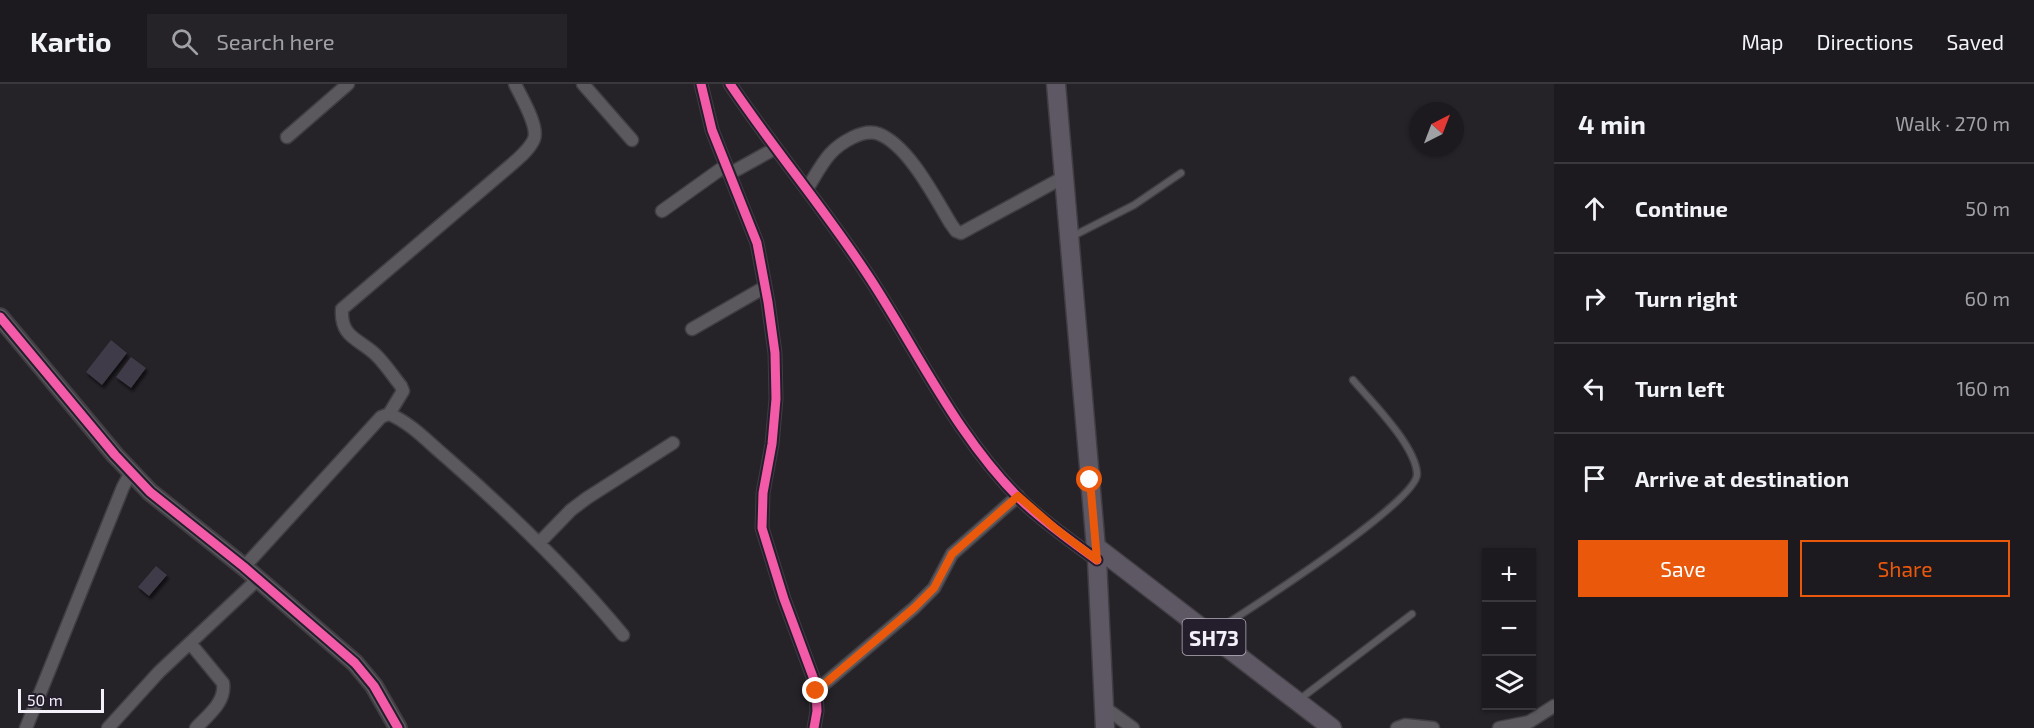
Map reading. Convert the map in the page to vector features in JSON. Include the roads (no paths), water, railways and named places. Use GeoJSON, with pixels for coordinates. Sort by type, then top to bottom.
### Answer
{"type":"FeatureCollection","features":[{"type":"Feature","properties":{"kind":"main road"},"geometry":{"type":"LineString","coordinates":[[1056,84],[1096,553],[1105,728]]}},
{"type":"Feature","properties":{"kind":"main road","name":"SH73"},"geometry":{"type":"LineString","coordinates":[[1096,553],[1209,634],[1332,728]]}},
{"type":"Feature","properties":{"kind":"street"},"geometry":{"type":"LineString","coordinates":[[287,137],[348,84]]}},
{"type":"Feature","properties":{"kind":"street"},"geometry":{"type":"LineString","coordinates":[[244,567],[381,417],[389,414],[401,396],[403,391],[401,386],[376,355],[348,334],[343,325],[342,309],[511,165],[531,145],[536,136],[534,126],[515,84]]}},
{"type":"Feature","properties":{"kind":"street"},"geometry":{"type":"LineString","coordinates":[[583,84],[632,140]]}},
{"type":"Feature","properties":{"kind":"street"},"geometry":{"type":"LineString","coordinates":[[701,84],[712,130],[753,233],[765,287],[775,353],[776,399],[772,444],[763,493],[762,528],[816,691],[817,711],[814,728]]}},
{"type":"Feature","properties":{"kind":"street"},"geometry":{"type":"LineString","coordinates":[[730,84],[872,281],[929,376],[967,433],[1003,480],[1057,530],[1096,553]]}},
{"type":"Feature","properties":{"kind":"street"},"geometry":{"type":"LineString","coordinates":[[807,189],[835,149],[866,133],[878,134],[887,139],[912,163],[951,224],[956,231],[962,233],[1064,177]]}},
{"type":"Feature","properties":{"kind":"street"},"geometry":{"type":"LineString","coordinates":[[662,211],[727,170],[776,147]]}},
{"type":"Feature","properties":{"kind":"street"},"geometry":{"type":"LineString","coordinates":[[692,329],[765,287]]}},
{"type":"Feature","properties":{"kind":"street"},"geometry":{"type":"LineString","coordinates":[[0,316],[150,492],[244,567],[355,663],[374,686],[398,728]]}},
{"type":"Feature","properties":{"kind":"street"},"geometry":{"type":"LineString","coordinates":[[389,414],[407,424],[470,478],[539,543],[623,635]]}},
{"type":"Feature","properties":{"kind":"street"},"geometry":{"type":"LineString","coordinates":[[539,543],[571,510],[587,498],[673,443]]}},
{"type":"Feature","properties":{"kind":"street"},"geometry":{"type":"LineString","coordinates":[[26,728],[131,472]]}},
{"type":"Feature","properties":{"kind":"street"},"geometry":{"type":"LineString","coordinates":[[816,691],[914,608],[934,588],[952,554],[1018,496]]}},
{"type":"Feature","properties":{"kind":"street"},"geometry":{"type":"LineString","coordinates":[[108,728],[148,683],[258,579]]}},
{"type":"Feature","properties":{"kind":"street"},"geometry":{"type":"LineString","coordinates":[[190,643],[223,684],[224,692],[220,702],[196,728]]}},
{"type":"Feature","properties":{"kind":"street"},"geometry":{"type":"LineString","coordinates":[[1499,728],[1529,722],[1554,706]]}},
{"type":"Feature","properties":{"kind":"street"},"geometry":{"type":"LineString","coordinates":[[1104,707],[1133,728]]}},
{"type":"Feature","properties":{"kind":"street"},"geometry":{"type":"LineString","coordinates":[[1397,728],[1405,725],[1433,728]]}},
{"type":"Feature","properties":{"kind":"lane"},"geometry":{"type":"LineString","coordinates":[[1070,238],[1134,205],[1180,173]]}},
{"type":"Feature","properties":{"kind":"lane"},"geometry":{"type":"LineString","coordinates":[[1209,634],[1263,601],[1317,563],[1376,518],[1414,485],[1417,475],[1413,458],[1400,436],[1353,380]]}},
{"type":"Feature","properties":{"kind":"lane"},"geometry":{"type":"LineString","coordinates":[[1297,701],[1412,614]]}}]}
